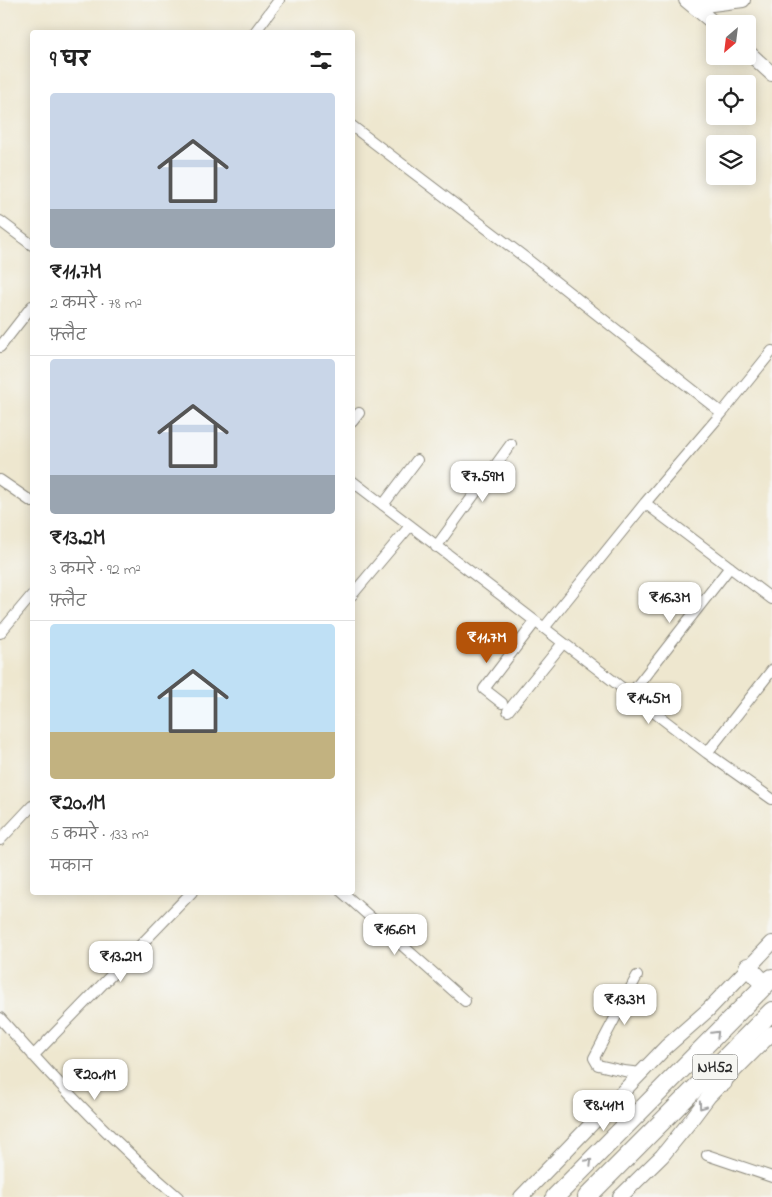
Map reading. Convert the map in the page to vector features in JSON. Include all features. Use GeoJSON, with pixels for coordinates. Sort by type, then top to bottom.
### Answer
{"type":"FeatureCollection","features":[{"type":"Feature","properties":{"kind":"highway"},"geometry":{"type":"LineString","coordinates":[[748,967],[769,981]]}},
{"type":"Feature","properties":{"kind":"highway","name":"NH52"},"geometry":{"type":"LineString","coordinates":[[555,1197],[769,981]]}},
{"type":"Feature","properties":{"kind":"highway","name":"NH52"},"geometry":{"type":"LineString","coordinates":[[587,1197],[658,1123],[718,1076],[772,1011]]}},
{"type":"Feature","properties":{"kind":"street"},"geometry":{"type":"LineString","coordinates":[[257,30],[280,0]]}},
{"type":"Feature","properties":{"kind":"street"},"geometry":{"type":"LineString","coordinates":[[691,3],[743,0]]}},
{"type":"Feature","properties":{"kind":"street"},"geometry":{"type":"LineString","coordinates":[[691,3],[706,16]]}},
{"type":"Feature","properties":{"kind":"street"},"geometry":{"type":"LineString","coordinates":[[756,59],[772,74]]}},
{"type":"Feature","properties":{"kind":"street"},"geometry":{"type":"LineString","coordinates":[[355,128],[523,256],[722,413]]}},
{"type":"Feature","properties":{"kind":"street"},"geometry":{"type":"LineString","coordinates":[[0,221],[30,244]]}},
{"type":"Feature","properties":{"kind":"street"},"geometry":{"type":"LineString","coordinates":[[0,347],[30,309]]}},
{"type":"Feature","properties":{"kind":"street"},"geometry":{"type":"LineString","coordinates":[[544,628],[772,351]]}},
{"type":"Feature","properties":{"kind":"street"},"geometry":{"type":"LineString","coordinates":[[355,419],[360,413]]}},
{"type":"Feature","properties":{"kind":"street"},"geometry":{"type":"LineString","coordinates":[[436,546],[511,444]]}},
{"type":"Feature","properties":{"kind":"street"},"geometry":{"type":"LineString","coordinates":[[383,505],[417,460]]}},
{"type":"Feature","properties":{"kind":"street"},"geometry":{"type":"LineString","coordinates":[[0,480],[30,501]]}},
{"type":"Feature","properties":{"kind":"street"},"geometry":{"type":"LineString","coordinates":[[355,484],[707,753],[772,798]]}},
{"type":"Feature","properties":{"kind":"street"},"geometry":{"type":"LineString","coordinates":[[645,503],[772,599]]}},
{"type":"Feature","properties":{"kind":"street"},"geometry":{"type":"LineString","coordinates":[[355,591],[410,526]]}},
{"type":"Feature","properties":{"kind":"street"},"geometry":{"type":"LineString","coordinates":[[630,695],[730,567]]}},
{"type":"Feature","properties":{"kind":"street"},"geometry":{"type":"LineString","coordinates":[[0,633],[30,597]]}},
{"type":"Feature","properties":{"kind":"street"},"geometry":{"type":"LineString","coordinates":[[535,622],[484,689],[505,707],[563,643]]}},
{"type":"Feature","properties":{"kind":"street"},"geometry":{"type":"LineString","coordinates":[[707,753],[772,670]]}},
{"type":"Feature","properties":{"kind":"street"},"geometry":{"type":"LineString","coordinates":[[0,840],[30,808]]}},
{"type":"Feature","properties":{"kind":"street"},"geometry":{"type":"LineString","coordinates":[[33,1056],[189,895]]}},
{"type":"Feature","properties":{"kind":"street"},"geometry":{"type":"LineString","coordinates":[[345,895],[465,1001]]}},
{"type":"Feature","properties":{"kind":"street"},"geometry":{"type":"LineString","coordinates":[[521,1197],[666,1047],[708,1010],[772,942]]}},
{"type":"Feature","properties":{"kind":"street"},"geometry":{"type":"LineString","coordinates":[[637,976],[594,1058],[598,1065],[641,1073]]}},
{"type":"Feature","properties":{"kind":"street"},"geometry":{"type":"LineString","coordinates":[[0,1018],[33,1056],[143,1167],[178,1197]]}},
{"type":"Feature","properties":{"kind":"street"},"geometry":{"type":"LineString","coordinates":[[620,1197],[662,1156],[688,1124],[708,1096],[718,1076],[772,1033]]}},
{"type":"Feature","properties":{"kind":"street"},"geometry":{"type":"LineString","coordinates":[[707,1155],[772,1177]]}}]}
